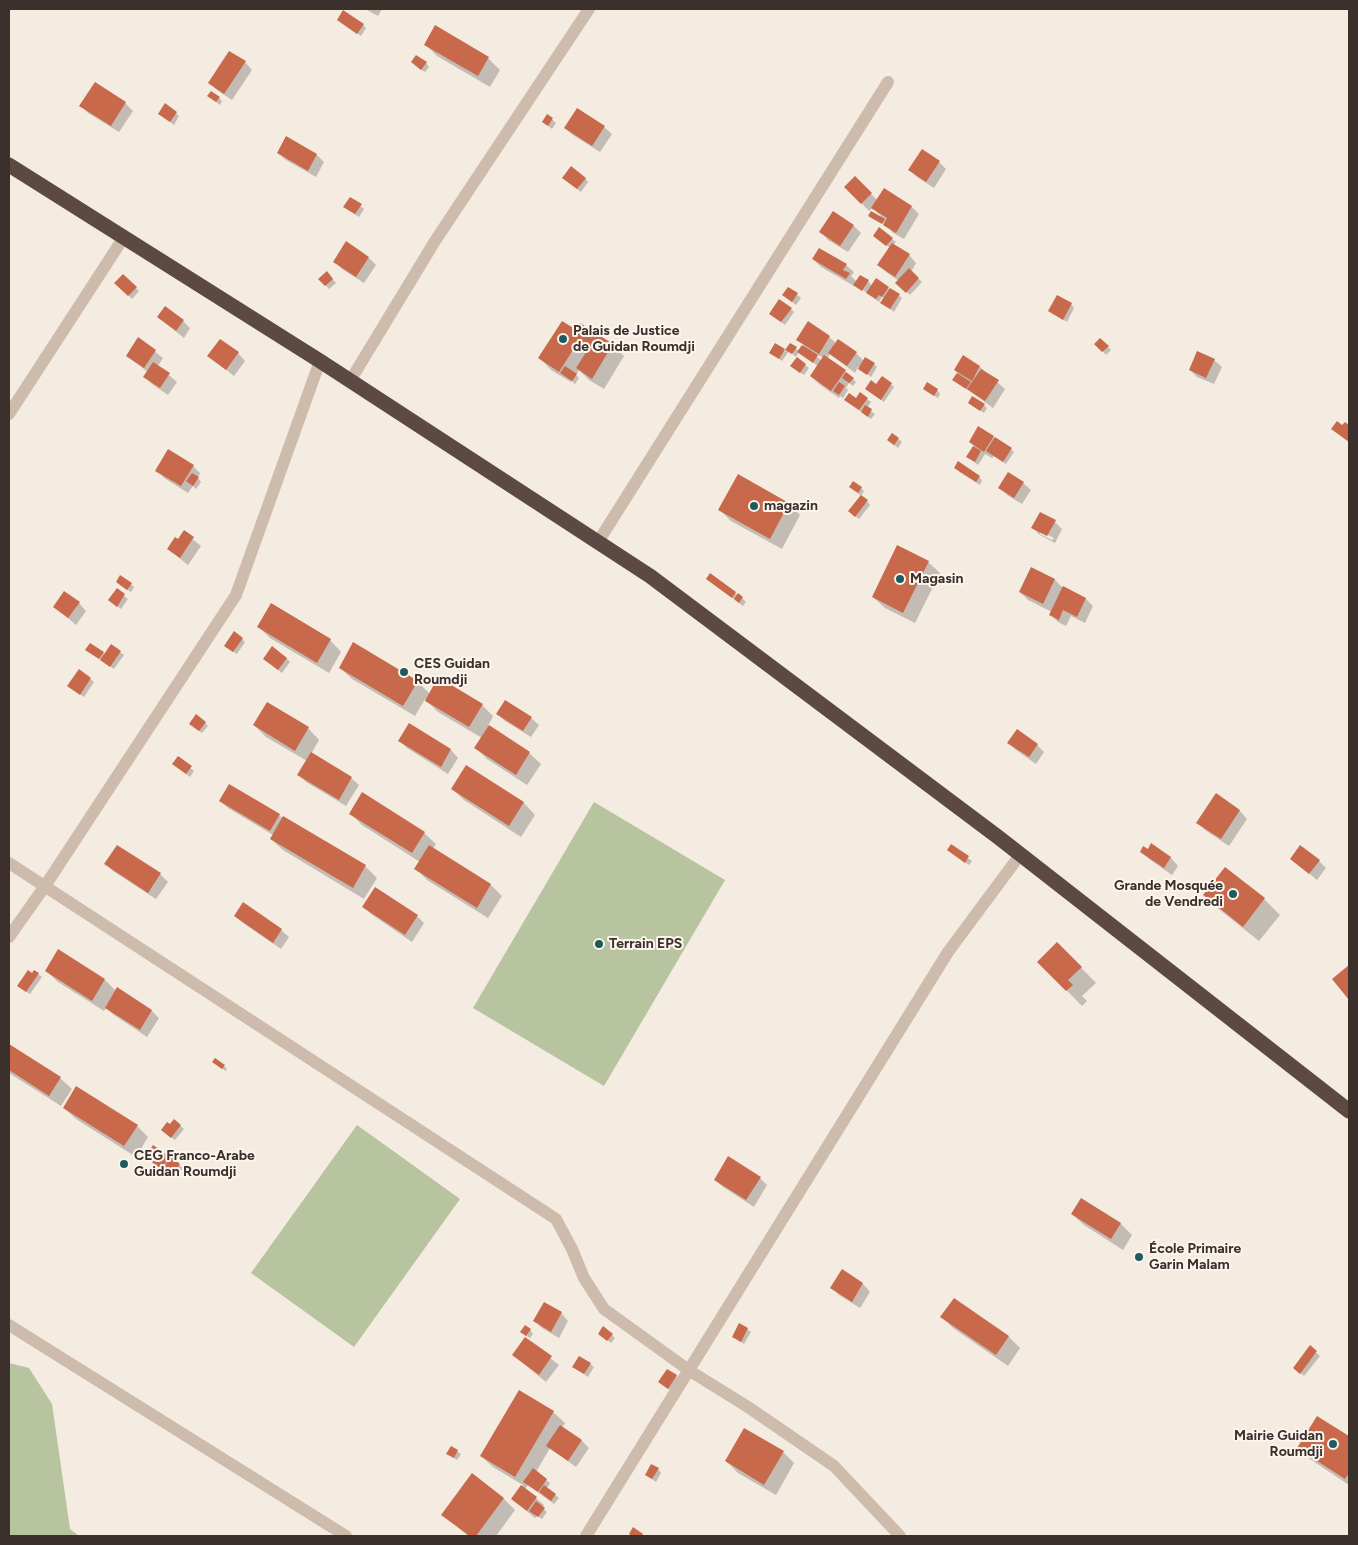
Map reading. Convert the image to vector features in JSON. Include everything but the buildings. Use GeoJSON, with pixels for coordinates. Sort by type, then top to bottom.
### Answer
{"type":"FeatureCollection","features":[{"type":"Feature","properties":{"kind":"highway"},"geometry":{"type":"LineString","coordinates":[[9,164],[320,361],[650,576],[1020,855],[1349,1111]]}},
{"type":"Feature","properties":{"kind":"street"},"geometry":{"type":"LineString","coordinates":[[350,381],[435,241],[589,9]]}},
{"type":"Feature","properties":{"kind":"street"},"geometry":{"type":"LineString","coordinates":[[598,542],[888,82]]}},
{"type":"Feature","properties":{"kind":"street"},"geometry":{"type":"LineString","coordinates":[[9,414],[124,238]]}},
{"type":"Feature","properties":{"kind":"street"},"geometry":{"type":"LineString","coordinates":[[9,937],[45,886],[236,595],[320,361]]}},
{"type":"Feature","properties":{"kind":"street"},"geometry":{"type":"LineString","coordinates":[[586,1536],[948,952],[1020,855]]}},
{"type":"Feature","properties":{"kind":"street"},"geometry":{"type":"LineString","coordinates":[[9,863],[556,1218],[584,1278],[604,1309],[690,1371],[748,1407],[834,1466],[900,1536]]}},
{"type":"Feature","properties":{"kind":"street"},"geometry":{"type":"LineString","coordinates":[[9,1325],[346,1536]]}},
{"type":"Feature","properties":{"kind":"green space","name":"Terrain EPS"},"geometry":{"type":"Polygon","coordinates":[[[594,802],[725,880],[604,1086],[473,1008],[594,802]]]}},
{"type":"Feature","properties":{"kind":"green space"},"geometry":{"type":"Polygon","coordinates":[[[357,1125],[460,1199],[354,1347],[251,1273],[357,1125]]]}},
{"type":"Feature","properties":{"kind":"green space"},"geometry":{"type":"Polygon","coordinates":[[[9,1363],[29,1368],[52,1404],[70,1529],[79,1536],[9,1536],[9,1363]]]}},
{"type":"Feature","properties":{"kind":"place","name":"Palais de Justice de Guidan Roumdji"},"geometry":{"type":"Point","coordinates":[563,339]}},
{"type":"Feature","properties":{"kind":"place","name":"magazin"},"geometry":{"type":"Point","coordinates":[754,506]}},
{"type":"Feature","properties":{"kind":"place","name":"Magasin"},"geometry":{"type":"Point","coordinates":[900,579]}},
{"type":"Feature","properties":{"kind":"place","name":"CES Guidan Roumdji"},"geometry":{"type":"Point","coordinates":[404,672]}},
{"type":"Feature","properties":{"kind":"place","name":"Grande Mosquée de Vendredi"},"geometry":{"type":"Point","coordinates":[1233,894]}},
{"type":"Feature","properties":{"kind":"place","name":"Terrain EPS"},"geometry":{"type":"Point","coordinates":[599,944]}},
{"type":"Feature","properties":{"kind":"place","name":"CEG Franco-Arabe Guidan Roumdji"},"geometry":{"type":"Point","coordinates":[124,1164]}},
{"type":"Feature","properties":{"kind":"place","name":"École Primaire Garin Malam"},"geometry":{"type":"Point","coordinates":[1139,1257]}},
{"type":"Feature","properties":{"kind":"place","name":"Mairie Guidan Roumdji"},"geometry":{"type":"Point","coordinates":[1333,1444]}}]}
